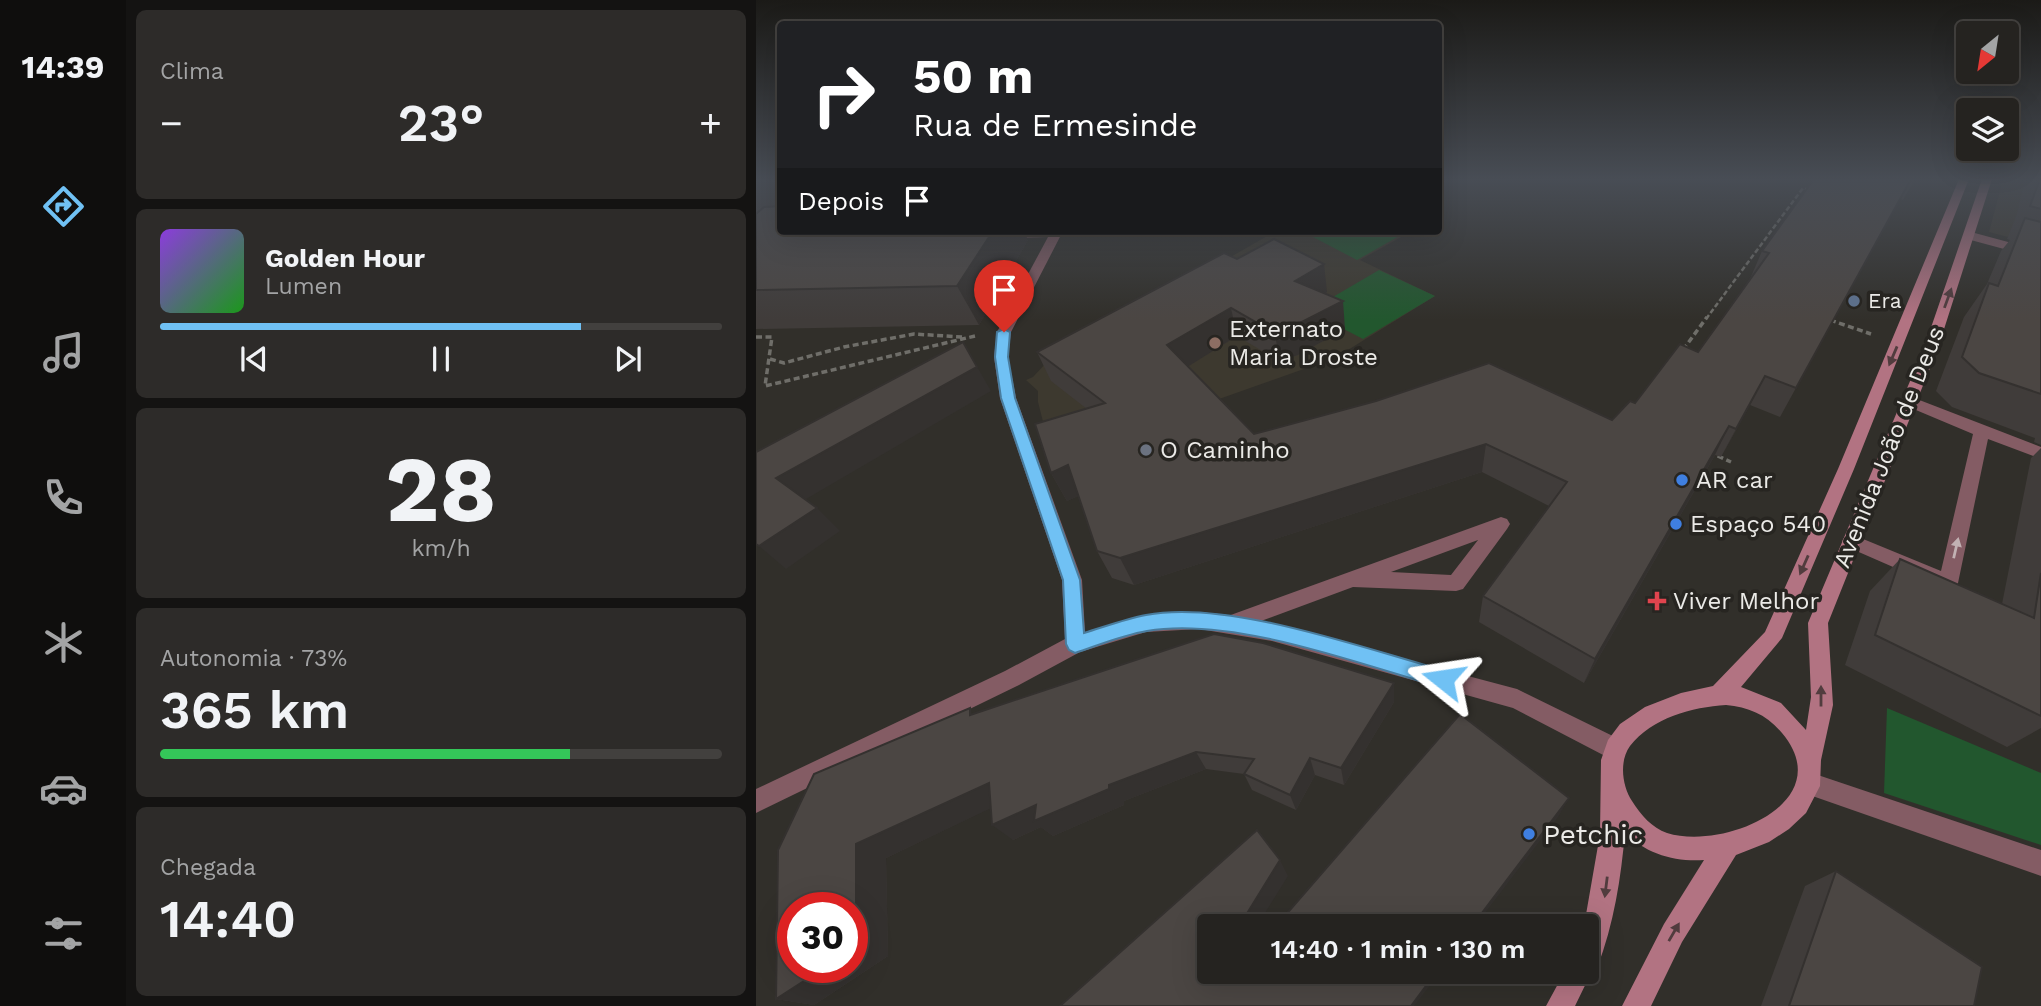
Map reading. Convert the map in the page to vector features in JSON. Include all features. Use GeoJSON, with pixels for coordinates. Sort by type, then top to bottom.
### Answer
{"type":"FeatureCollection","features":[{"type":"Feature","properties":{"kind":"main road","name":"Avenida João de Deus"},"geometry":{"type":"LineString","coordinates":[[1720,694],[1772,638],[1947,226]]}},
{"type":"Feature","properties":{"kind":"main road","name":"Avenida João de Deus"},"geometry":{"type":"LineString","coordinates":[[1614,794],[1627,817],[1647,836],[1673,847],[1698,850],[1728,845],[1755,835],[1779,821],[1798,803],[1809,774],[1822,700],[1817,654],[1818,623],[1909,401],[1974,226]]}},
{"type":"Feature","properties":{"kind":"main road"},"geometry":{"type":"LineString","coordinates":[[1599,915],[1605,894],[1614,794],[1611,770],[1615,750],[1627,732],[1646,719],[1667,708],[1720,694],[1743,697],[1766,705],[1787,720],[1802,740],[1809,774]]}},
{"type":"Feature","properties":{"kind":"main road"},"geometry":{"type":"LineString","coordinates":[[1636,1006],[1673,933],[1728,845]]}},
{"type":"Feature","properties":{"kind":"main road"},"geometry":{"type":"LineString","coordinates":[[1560,1006],[1573,984]]}},
{"type":"Feature","properties":{"kind":"street"},"geometry":{"type":"LineString","coordinates":[[1054,235],[1004,332],[1001,357],[1008,398],[1072,580],[1075,644]]}},
{"type":"Feature","properties":{"kind":"street"},"geometry":{"type":"LineString","coordinates":[[1971,236],[2041,255]]}},
{"type":"Feature","properties":{"kind":"street"},"geometry":{"type":"LineString","coordinates":[[1909,401],[2041,453]]}},
{"type":"Feature","properties":{"kind":"street"},"geometry":{"type":"LineString","coordinates":[[1851,541],[1948,583],[1982,431]]}},
{"type":"Feature","properties":{"kind":"street"},"geometry":{"type":"LineString","coordinates":[[1229,624],[1501,524],[1455,583],[1353,579]]}},
{"type":"Feature","properties":{"kind":"street"},"geometry":{"type":"LineString","coordinates":[[756,801],[1013,678],[1075,644],[1146,623],[1199,620],[1272,632],[1517,699],[1615,750]]}},
{"type":"Feature","properties":{"kind":"street"},"geometry":{"type":"LineString","coordinates":[[1809,774],[2041,863]]}},
{"type":"Feature","properties":{"kind":"path"},"geometry":{"type":"LineString","coordinates":[[1681,352],[1774,226]]}},
{"type":"Feature","properties":{"kind":"path"},"geometry":{"type":"LineString","coordinates":[[1730,286],[1743,291]]}},
{"type":"Feature","properties":{"kind":"path"},"geometry":{"type":"LineString","coordinates":[[1821,317],[1899,343]]}},
{"type":"Feature","properties":{"kind":"path"},"geometry":{"type":"LineString","coordinates":[[756,337],[772,337],[765,386],[966,337],[1004,332]]}},
{"type":"Feature","properties":{"kind":"path"},"geometry":{"type":"LineString","coordinates":[[770,359],[784,363],[844,347],[914,334],[966,337]]}},
{"type":"Feature","properties":{"kind":"path"},"geometry":{"type":"LineString","coordinates":[[1706,451],[1731,462]]}},
{"type":"Feature","properties":{"kind":"shaded area"},"geometry":{"type":"Polygon","coordinates":[[[1991,226],[2041,226],[2041,246],[1989,232],[1991,226]]]}},
{"type":"Feature","properties":{"kind":"shaded area","name":"Externato Maria Droste"},"geometry":{"type":"Polygon","coordinates":[[[1269,235],[1405,235],[1360,260],[1435,296],[1335,358],[1205,404],[1051,453],[1038,402],[1038,391],[1026,380],[1033,377],[1047,362],[1269,235]]]}},
{"type":"Feature","properties":{"kind":"green space"},"geometry":{"type":"Polygon","coordinates":[[[1317,235],[1401,235],[1357,260],[1313,237],[1317,235]]]}},
{"type":"Feature","properties":{"kind":"green space"},"geometry":{"type":"Polygon","coordinates":[[[1379,270],[1435,296],[1363,339],[1309,311],[1379,270]]]}},
{"type":"Feature","properties":{"kind":"green space"},"geometry":{"type":"Polygon","coordinates":[[[1887,708],[2041,773],[2041,845],[1884,793],[1887,708]]]}},
{"type":"Feature","properties":{"kind":"building"},"geometry":{"type":"Polygon","coordinates":[[[756,226],[777,226],[777,235],[990,235],[957,286],[756,290],[756,226]]]}},
{"type":"Feature","properties":{"kind":"building"},"geometry":{"type":"Polygon","coordinates":[[[1780,226],[1885,226],[1796,388],[1765,376],[1736,429],[1729,426],[1595,659],[1483,596],[1567,482],[1486,444],[1120,558],[1097,551],[1068,465],[1051,473],[1035,424],[1105,403],[1037,352],[1224,253],[1237,259],[1274,239],[1324,264],[1295,281],[1343,301],[1275,333],[1231,308],[1167,345],[1254,434],[1376,401],[1489,363],[1612,420],[1630,401],[1635,403],[1680,344],[1698,352],[1769,253],[1762,251],[1780,226]]]}},
{"type":"Feature","properties":{"kind":"building"},"geometry":{"type":"Polygon","coordinates":[[[2022,226],[2041,226],[2041,394],[1979,373],[1962,357],[1989,283],[1998,286],[2022,226]]]}},
{"type":"Feature","properties":{"kind":"building"},"geometry":{"type":"Polygon","coordinates":[[[963,342],[977,367],[776,478],[817,508],[759,546],[756,544],[756,452],[963,342]]]}},
{"type":"Feature","properties":{"kind":"building"},"geometry":{"type":"Polygon","coordinates":[[[1900,559],[2034,618],[2041,573],[2041,716],[1875,635],[1900,559]]]}},
{"type":"Feature","properties":{"kind":"building"},"geometry":{"type":"Polygon","coordinates":[[[1214,634],[1263,643],[1394,683],[1341,768],[1310,758],[1290,795],[1244,774],[1254,759],[1196,752],[1109,785],[1109,789],[1034,821],[1036,805],[992,825],[989,783],[856,844],[856,892],[777,892],[778,850],[814,774],[970,708],[970,715],[1214,634]]]}},
{"type":"Feature","properties":{"kind":"building"},"geometry":{"type":"Polygon","coordinates":[[[1460,714],[1569,798],[1481,914],[1286,914],[1460,714]]]}},
{"type":"Feature","properties":{"kind":"building"},"geometry":{"type":"Polygon","coordinates":[[[1257,830],[1280,860],[1247,914],[1197,914],[1197,984],[1427,984],[1411,1006],[1060,1006],[1257,830]]]}},
{"type":"Feature","properties":{"kind":"building"},"geometry":{"type":"Polygon","coordinates":[[[1836,871],[1982,967],[1974,1006],[1789,1006],[1836,871]]]}},
{"type":"Feature","properties":{"kind":"building"},"geometry":{"type":"Polygon","coordinates":[[[777,924],[777,983],[801,983],[776,999],[777,924]]]}},
{"type":"Feature","properties":{"kind":"place","name":"Era"},"geometry":{"type":"Point","coordinates":[1854,301]}},
{"type":"Feature","properties":{"kind":"place","name":"Externato Maria Droste"},"geometry":{"type":"Point","coordinates":[1215,343]}},
{"type":"Feature","properties":{"kind":"place","name":"O Caminho"},"geometry":{"type":"Point","coordinates":[1146,450]}},
{"type":"Feature","properties":{"kind":"place","name":"AR car"},"geometry":{"type":"Point","coordinates":[1682,480]}},
{"type":"Feature","properties":{"kind":"place","name":"Espaço 540"},"geometry":{"type":"Point","coordinates":[1676,524]}},
{"type":"Feature","properties":{"kind":"place","name":"Viver Melhor"},"geometry":{"type":"Point","coordinates":[1657,601]}},
{"type":"Feature","properties":{"kind":"place","name":"Petchic"},"geometry":{"type":"Point","coordinates":[1529,834]}},
{"type":"Feature","properties":{"kind":"route"},"geometry":{"type":"LineString","coordinates":[[1004,332],[1001,357],[1008,398],[1072,580],[1075,644],[1146,623],[1199,620],[1272,632],[1443,679]]}}]}
